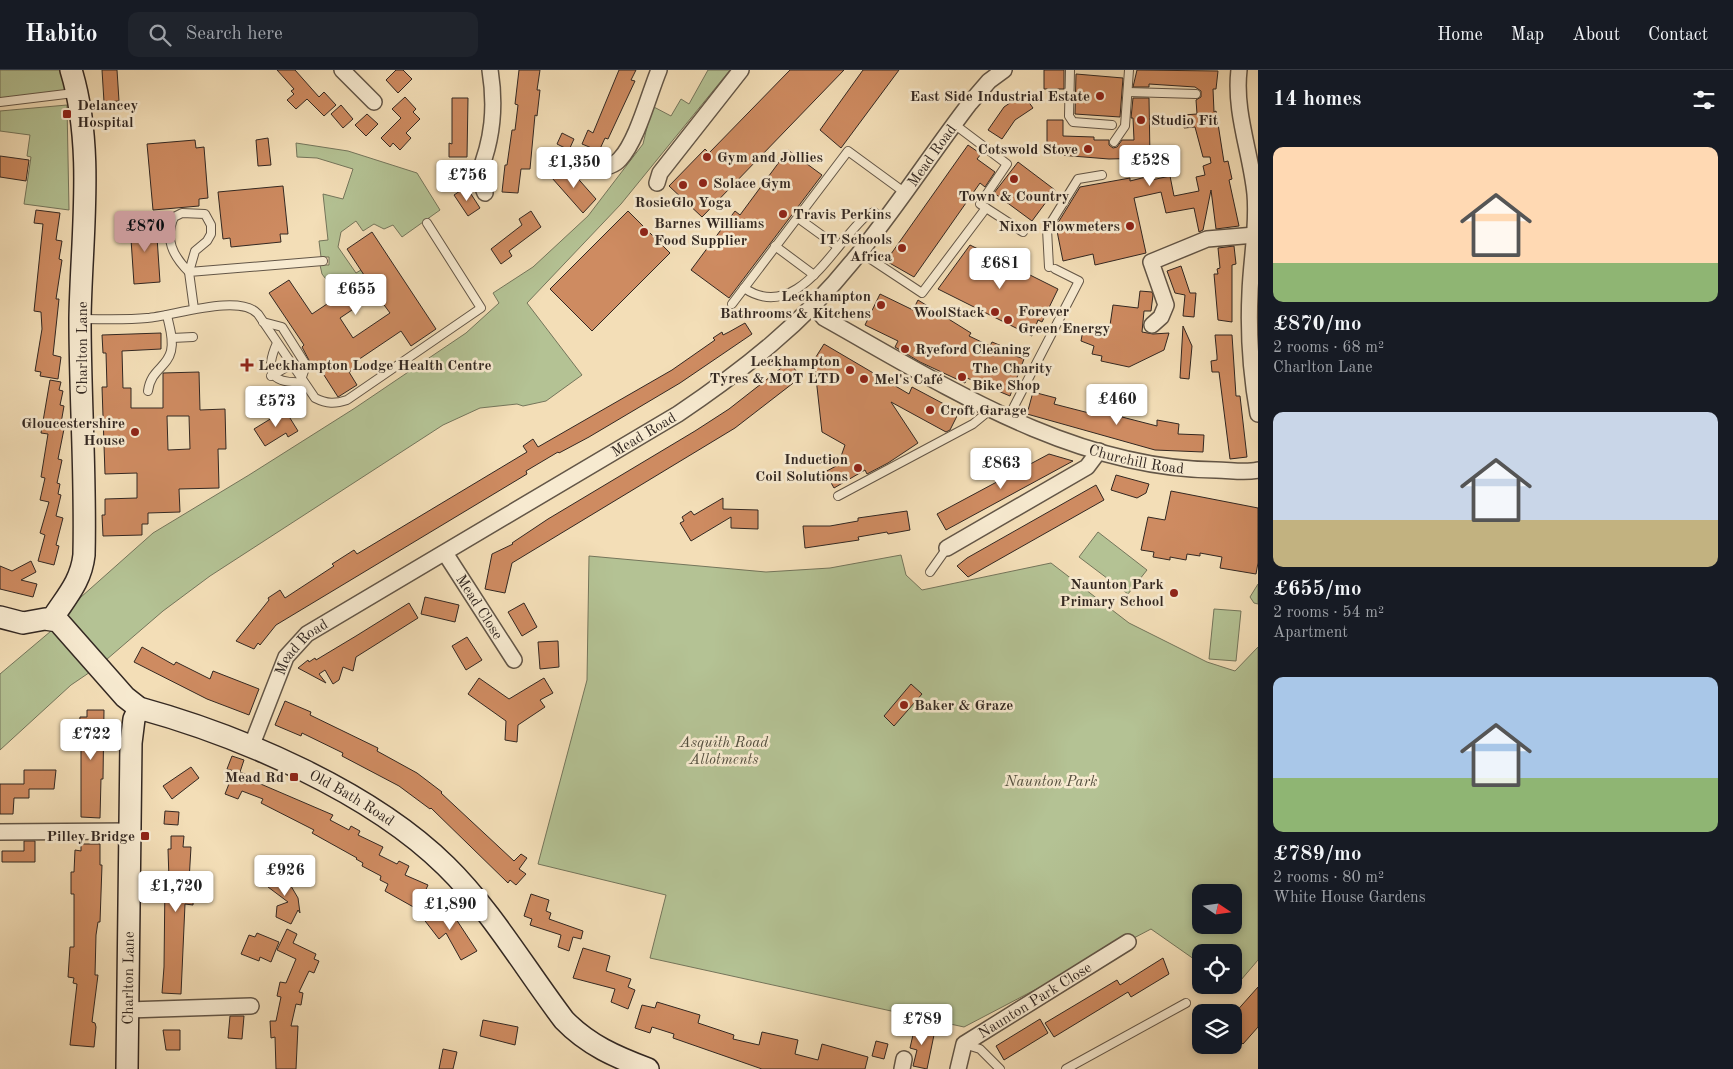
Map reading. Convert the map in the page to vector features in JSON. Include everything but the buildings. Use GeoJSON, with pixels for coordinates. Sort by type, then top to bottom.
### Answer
{"type":"FeatureCollection","features":[{"type":"Feature","properties":{"kind":"street","name":"Charlton Lane"},"geometry":{"type":"LineString","coordinates":[[52,619],[76,586],[84,555],[80,319],[83,141],[76,93],[70,70]]}},
{"type":"Feature","properties":{"kind":"street"},"geometry":{"type":"LineString","coordinates":[[342,70],[374,102]]}},
{"type":"Feature","properties":{"kind":"street"},"geometry":{"type":"LineString","coordinates":[[485,193],[472,174],[488,150],[493,121],[494,97],[490,70]]}},
{"type":"Feature","properties":{"kind":"street"},"geometry":{"type":"LineString","coordinates":[[582,157],[595,168],[610,166],[620,160],[639,122],[659,70]]}},
{"type":"Feature","properties":{"kind":"street"},"geometry":{"type":"LineString","coordinates":[[656,183],[660,173],[741,70]]}},
{"type":"Feature","properties":{"kind":"street","name":"Mead Road"},"geometry":{"type":"LineString","coordinates":[[251,747],[283,665],[299,641],[316,628],[678,414],[757,358],[812,305],[860,252],[979,92],[1004,70]]}},
{"type":"Feature","properties":{"kind":"street"},"geometry":{"type":"LineString","coordinates":[[1239,70],[1239,106],[1255,194],[1255,235],[1250,292],[1258,414]]}},
{"type":"Feature","properties":{"kind":"street"},"geometry":{"type":"LineString","coordinates":[[1152,325],[1161,317],[1166,305],[1151,262],[1207,240],[1255,235]]}},
{"type":"Feature","properties":{"kind":"street","name":"Churchill Road"},"geometry":{"type":"LineString","coordinates":[[812,305],[824,318],[990,410],[1008,418],[1099,451],[1135,461],[1168,467],[1258,470]]}},
{"type":"Feature","properties":{"kind":"street"},"geometry":{"type":"LineString","coordinates":[[947,548],[1087,467],[1099,451]]}},
{"type":"Feature","properties":{"kind":"street","name":"Mead Close"},"geometry":{"type":"LineString","coordinates":[[445,552],[514,660]]}},
{"type":"Feature","properties":{"kind":"street"},"geometry":{"type":"LineString","coordinates":[[0,617],[23,622],[52,619]]}},
{"type":"Feature","properties":{"kind":"street","name":"Old Bath Road"},"geometry":{"type":"LineString","coordinates":[[52,619],[62,623],[125,697],[139,708],[251,747],[375,809],[407,831],[447,866],[469,891],[564,1020],[578,1034],[616,1056],[648,1069]]}},
{"type":"Feature","properties":{"kind":"street","name":"Charlton Lane"},"geometry":{"type":"LineString","coordinates":[[127,1069],[131,743],[134,719],[139,708]]}},
{"type":"Feature","properties":{"kind":"street"},"geometry":{"type":"LineString","coordinates":[[0,832],[130,831]]}},
{"type":"Feature","properties":{"kind":"street","name":"Naunton Park Close"},"geometry":{"type":"LineString","coordinates":[[958,1069],[964,1044],[1128,942]]}},
{"type":"Feature","properties":{"kind":"street"},"geometry":{"type":"LineString","coordinates":[[128,1010],[251,1006]]}},
{"type":"Feature","properties":{"kind":"lane"},"geometry":{"type":"LineString","coordinates":[[1070,70],[1069,116],[1073,122],[1112,125]]}},
{"type":"Feature","properties":{"kind":"lane"},"geometry":{"type":"LineString","coordinates":[[1114,142],[1125,126],[1129,70]]}},
{"type":"Feature","properties":{"kind":"lane"},"geometry":{"type":"LineString","coordinates":[[1128,92],[1196,94]]}},
{"type":"Feature","properties":{"kind":"lane"},"geometry":{"type":"LineString","coordinates":[[0,102],[76,93]]}},
{"type":"Feature","properties":{"kind":"lane"},"geometry":{"type":"LineString","coordinates":[[954,124],[1007,164],[980,204],[1023,232]]}},
{"type":"Feature","properties":{"kind":"lane"},"geometry":{"type":"LineString","coordinates":[[732,304],[848,151],[904,192]]}},
{"type":"Feature","properties":{"kind":"lane"},"geometry":{"type":"LineString","coordinates":[[1008,418],[1079,281],[1052,268],[1047,229],[1078,179],[1102,175]]}},
{"type":"Feature","properties":{"kind":"lane"},"geometry":{"type":"LineString","coordinates":[[860,252],[922,293],[986,208]]}},
{"type":"Feature","properties":{"kind":"lane"},"geometry":{"type":"LineString","coordinates":[[744,288],[764,298],[778,297],[807,283],[871,212],[884,219]]}},
{"type":"Feature","properties":{"kind":"lane"},"geometry":{"type":"LineString","coordinates":[[189,272],[173,254],[171,223],[178,215],[201,213],[209,218],[211,234],[207,241],[195,251],[189,272],[194,309]]}},
{"type":"Feature","properties":{"kind":"lane"},"geometry":{"type":"LineString","coordinates":[[798,218],[838,247]]}},
{"type":"Feature","properties":{"kind":"lane"},"geometry":{"type":"LineString","coordinates":[[80,319],[128,320],[194,309],[247,306],[255,311],[315,398],[326,403],[337,404],[347,400],[481,308],[427,223]]}},
{"type":"Feature","properties":{"kind":"lane"},"geometry":{"type":"LineString","coordinates":[[775,246],[814,275]]}},
{"type":"Feature","properties":{"kind":"lane"},"geometry":{"type":"LineString","coordinates":[[189,272],[323,261]]}},
{"type":"Feature","properties":{"kind":"lane"},"geometry":{"type":"LineString","coordinates":[[148,391],[152,376],[170,354],[172,338],[167,315]]}},
{"type":"Feature","properties":{"kind":"lane"},"geometry":{"type":"LineString","coordinates":[[263,322],[282,327],[303,356],[306,365],[302,381]]}},
{"type":"Feature","properties":{"kind":"lane"},"geometry":{"type":"LineString","coordinates":[[172,338],[193,337]]}},
{"type":"Feature","properties":{"kind":"lane"},"geometry":{"type":"LineString","coordinates":[[277,343],[270,364],[271,375],[279,381],[302,381]]}},
{"type":"Feature","properties":{"kind":"lane"},"geometry":{"type":"LineString","coordinates":[[271,375],[291,365],[303,356]]}},
{"type":"Feature","properties":{"kind":"lane"},"geometry":{"type":"LineString","coordinates":[[838,496],[973,424],[990,410]]}},
{"type":"Feature","properties":{"kind":"lane"},"geometry":{"type":"LineString","coordinates":[[930,572],[947,548]]}},
{"type":"Feature","properties":{"kind":"lane"},"geometry":{"type":"LineString","coordinates":[[1066,1069],[1186,1003]]}},
{"type":"Feature","properties":{"kind":"lane"},"geometry":{"type":"LineString","coordinates":[[964,1044],[980,1049],[1000,1069]]}},
{"type":"Feature","properties":{"kind":"green space"},"geometry":{"type":"Polygon","coordinates":[[[0,70],[65,70],[65,92],[0,99],[0,70]]]}},
{"type":"Feature","properties":{"kind":"green space"},"geometry":{"type":"Polygon","coordinates":[[[708,70],[730,70],[621,204],[527,303],[582,375],[546,401],[523,406],[517,404],[480,408],[443,425],[210,576],[163,611],[99,666],[71,685],[0,750],[0,674],[51,631],[81,597],[153,533],[355,408],[466,333],[499,303],[493,293],[533,267],[588,216],[643,144],[652,106],[671,116],[681,99],[689,104],[708,70]]]}},
{"type":"Feature","properties":{"kind":"green space"},"geometry":{"type":"Polygon","coordinates":[[[67,105],[69,210],[24,204],[31,157],[27,156],[30,135],[0,131],[0,111],[67,105]]]}},
{"type":"Feature","properties":{"kind":"green space"},"geometry":{"type":"Polygon","coordinates":[[[296,143],[348,151],[417,173],[440,210],[402,237],[393,225],[384,229],[374,224],[363,231],[356,221],[341,232],[338,247],[356,273],[361,270],[366,278],[339,296],[322,274],[320,265],[329,265],[329,257],[321,257],[319,241],[328,240],[323,194],[343,199],[353,169],[317,158],[297,157],[296,143]]]}},
{"type":"Feature","properties":{"kind":"green space"},"geometry":{"type":"Polygon","coordinates":[[[1098,532],[1147,570],[1128,594],[1079,557],[1098,532]]]}},
{"type":"Feature","properties":{"kind":"green space"},"geometry":{"type":"Polygon","coordinates":[[[901,555],[906,575],[922,590],[1051,563],[1129,623],[1207,662],[1235,671],[1258,647],[1258,960],[1242,979],[1242,944],[1192,944],[1192,958],[1151,929],[964,1027],[650,958],[666,895],[538,864],[587,680],[589,556],[766,572],[830,568],[901,555]]]}},
{"type":"Feature","properties":{"kind":"green space"},"geometry":{"type":"Polygon","coordinates":[[[1258,584],[1258,604],[1254,603],[1250,597],[1258,584]]]}},
{"type":"Feature","properties":{"kind":"green space"},"geometry":{"type":"Polygon","coordinates":[[[1214,609],[1241,611],[1236,661],[1209,659],[1214,609]]]}},
{"type":"Feature","properties":{"kind":"place","name":"East Side Industrial Estate"},"geometry":{"type":"Point","coordinates":[1100,96]}},
{"type":"Feature","properties":{"kind":"place","name":"Delancey Hospital"},"geometry":{"type":"Point","coordinates":[67,114]}},
{"type":"Feature","properties":{"kind":"place","name":"Studio Fit"},"geometry":{"type":"Point","coordinates":[1141,120]}},
{"type":"Feature","properties":{"kind":"place","name":"Cotswold Stove"},"geometry":{"type":"Point","coordinates":[1088,149]}},
{"type":"Feature","properties":{"kind":"place","name":"Gym and Jollies"},"geometry":{"type":"Point","coordinates":[707,157]}},
{"type":"Feature","properties":{"kind":"place","name":"Town & Country"},"geometry":{"type":"Point","coordinates":[1014,179]}},
{"type":"Feature","properties":{"kind":"place","name":"Solace Gym"},"geometry":{"type":"Point","coordinates":[703,183]}},
{"type":"Feature","properties":{"kind":"place","name":"RosieGlo Yoga"},"geometry":{"type":"Point","coordinates":[683,185]}},
{"type":"Feature","properties":{"kind":"place","name":"Travis Perkins"},"geometry":{"type":"Point","coordinates":[783,214]}},
{"type":"Feature","properties":{"kind":"place","name":"Nixon Flowmeters"},"geometry":{"type":"Point","coordinates":[1130,226]}},
{"type":"Feature","properties":{"kind":"place","name":"Barnes Williams Food Supplier"},"geometry":{"type":"Point","coordinates":[644,232]}},
{"type":"Feature","properties":{"kind":"place","name":"IT Schools Africa"},"geometry":{"type":"Point","coordinates":[902,248]}},
{"type":"Feature","properties":{"kind":"place","name":"Leckhampton Bathrooms & Kitchens"},"geometry":{"type":"Point","coordinates":[881,305]}},
{"type":"Feature","properties":{"kind":"place","name":"WoolStack"},"geometry":{"type":"Point","coordinates":[995,312]}},
{"type":"Feature","properties":{"kind":"place","name":"Forever Green Energy"},"geometry":{"type":"Point","coordinates":[1008,320]}},
{"type":"Feature","properties":{"kind":"place","name":"Ryeford Cleaning"},"geometry":{"type":"Point","coordinates":[905,349]}},
{"type":"Feature","properties":{"kind":"place","name":"Leckhampton Lodge Health Centre"},"geometry":{"type":"Point","coordinates":[247,365]}},
{"type":"Feature","properties":{"kind":"place","name":"Leckhampton Tyres & MOT LTD"},"geometry":{"type":"Point","coordinates":[850,370]}},
{"type":"Feature","properties":{"kind":"place","name":"The Charity Bike Shop"},"geometry":{"type":"Point","coordinates":[962,377]}},
{"type":"Feature","properties":{"kind":"place","name":"Mel's Café"},"geometry":{"type":"Point","coordinates":[864,379]}},
{"type":"Feature","properties":{"kind":"place","name":"Croft Garage"},"geometry":{"type":"Point","coordinates":[930,410]}},
{"type":"Feature","properties":{"kind":"place","name":"Gloucestershire House"},"geometry":{"type":"Point","coordinates":[135,432]}},
{"type":"Feature","properties":{"kind":"place","name":"Induction Coil Solutions"},"geometry":{"type":"Point","coordinates":[858,468]}},
{"type":"Feature","properties":{"kind":"place","name":"Naunton Park Primary School"},"geometry":{"type":"Point","coordinates":[1174,593]}},
{"type":"Feature","properties":{"kind":"place","name":"Baker & Graze"},"geometry":{"type":"Point","coordinates":[904,705]}},
{"type":"Feature","properties":{"kind":"place","name":"Mead Rd"},"geometry":{"type":"Point","coordinates":[294,777]}},
{"type":"Feature","properties":{"kind":"place","name":"Pilley Bridge"},"geometry":{"type":"Point","coordinates":[145,836]}},
{"type":"Feature","properties":{"kind":"park label","name":"Asquith Road Allotments"},"geometry":{"type":"Point","coordinates":[724,750]}},
{"type":"Feature","properties":{"kind":"park label","name":"Naunton Park"},"geometry":{"type":"Point","coordinates":[1051,781]}}]}
